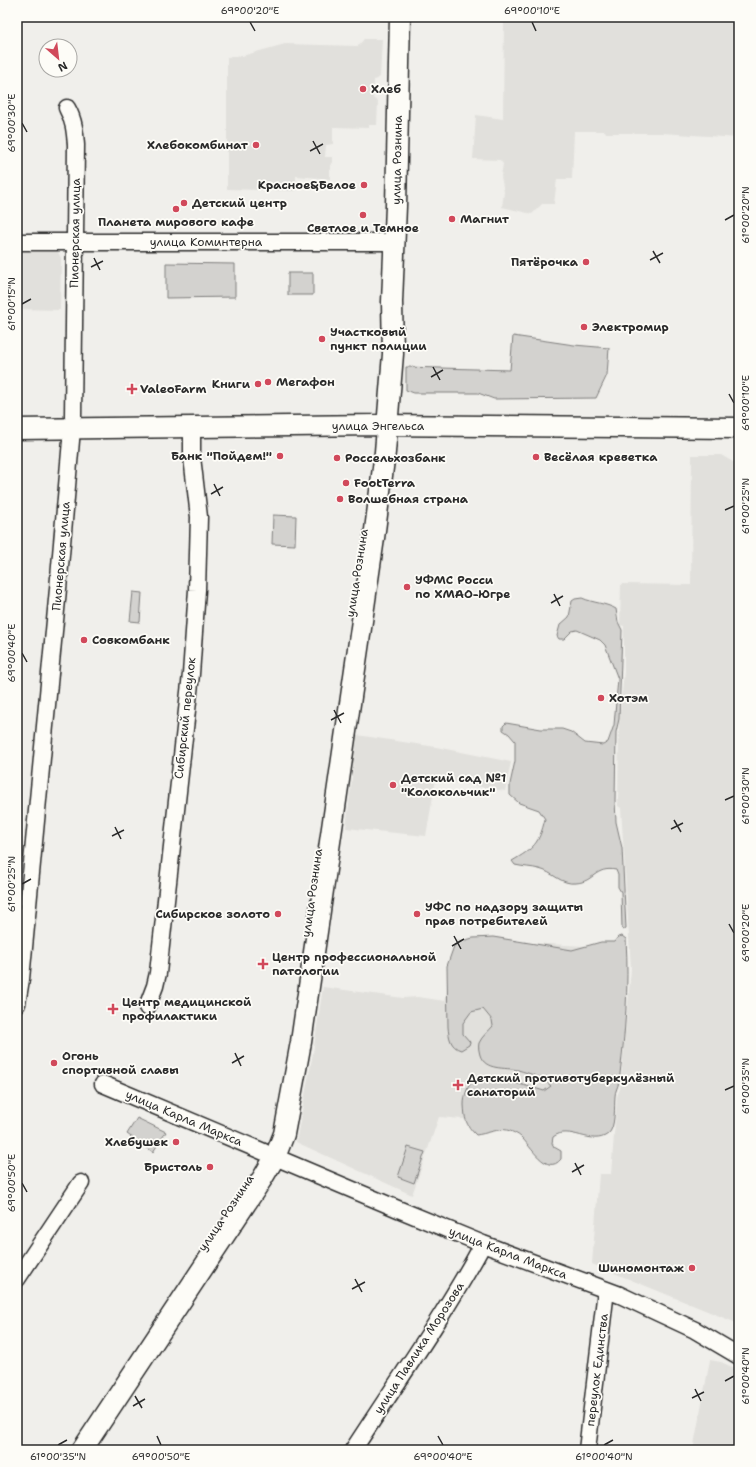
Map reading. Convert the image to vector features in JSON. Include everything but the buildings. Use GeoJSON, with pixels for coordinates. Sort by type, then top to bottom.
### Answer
{"type":"FeatureCollection","features":[{"type":"Feature","properties":{"kind":"main road","name":"улица Рознина"},"geometry":{"type":"LineString","coordinates":[[68,1450],[250,1178],[284,1134],[301,1042],[356,612],[378,511],[383,419],[393,354],[392,302],[395,242],[400,17]]}},
{"type":"Feature","properties":{"kind":"main road","name":"улица Энгельса"},"geometry":{"type":"LineString","coordinates":[[17,429],[72,423],[739,415]]}},
{"type":"Feature","properties":{"kind":"main road","name":"улица Энгельса"},"geometry":{"type":"LineString","coordinates":[[17,417],[72,423],[192,428],[383,419],[739,428]]}},
{"type":"Feature","properties":{"kind":"main road","name":"улица Рознина"},"geometry":{"type":"LineString","coordinates":[[82,1450],[262,1179],[269,1155]]}},
{"type":"Feature","properties":{"kind":"street","name":"Пионерская улица"},"geometry":{"type":"LineString","coordinates":[[17,1004],[20,991],[24,950],[72,423],[76,145],[74,124],[67,108]]}},
{"type":"Feature","properties":{"kind":"street","name":"улица Коминтерна"},"geometry":{"type":"LineString","coordinates":[[17,242],[395,242]]}},
{"type":"Feature","properties":{"kind":"street","name":"Сибирский переулок"},"geometry":{"type":"LineString","coordinates":[[146,1007],[155,986],[158,973],[191,666],[198,583],[199,525],[192,457],[192,428]]}},
{"type":"Feature","properties":{"kind":"street","name":"улица Карла Маркса"},"geometry":{"type":"LineString","coordinates":[[103,1084],[483,1244],[606,1290],[676,1321],[739,1356]]}},
{"type":"Feature","properties":{"kind":"street"},"geometry":{"type":"LineString","coordinates":[[17,1279],[81,1183]]}},
{"type":"Feature","properties":{"kind":"street","name":"улица Павлика Морозова"},"geometry":{"type":"LineString","coordinates":[[353,1450],[443,1313],[483,1244]]}},
{"type":"Feature","properties":{"kind":"street","name":"переулок Единства"},"geometry":{"type":"LineString","coordinates":[[587,1450],[606,1290]]}},
{"type":"Feature","properties":{"kind":"shaded area"},"geometry":{"type":"Polygon","coordinates":[[[504,17],[739,17],[739,138],[662,133],[606,133],[605,131],[574,131],[572,179],[557,179],[554,204],[542,204],[532,214],[502,207],[504,192],[501,176],[503,164],[500,160],[473,159],[476,115],[503,119],[504,17]]]}},
{"type":"Feature","properties":{"kind":"shaded area"},"geometry":{"type":"Polygon","coordinates":[[[364,39],[382,39],[380,77],[374,80],[373,98],[378,102],[377,125],[369,125],[369,128],[333,127],[333,144],[326,145],[325,157],[332,157],[332,164],[330,165],[330,179],[296,176],[296,191],[227,189],[227,57],[242,56],[285,44],[358,46],[364,39]]]}},
{"type":"Feature","properties":{"kind":"shaded area"},"geometry":{"type":"Polygon","coordinates":[[[17,252],[58,252],[61,258],[60,310],[17,309],[17,252]]]}},
{"type":"Feature","properties":{"kind":"shaded area"},"geometry":{"type":"Polygon","coordinates":[[[166,263],[235,264],[235,297],[166,298],[166,263]]]}},
{"type":"Feature","properties":{"kind":"shaded area"},"geometry":{"type":"Polygon","coordinates":[[[288,273],[313,273],[313,295],[288,295],[288,273]]]}},
{"type":"Feature","properties":{"kind":"shaded area"},"geometry":{"type":"Polygon","coordinates":[[[513,336],[574,345],[609,348],[607,375],[596,398],[494,399],[478,393],[414,393],[406,390],[406,367],[510,370],[513,336]]]}},
{"type":"Feature","properties":{"kind":"shaded area"},"geometry":{"type":"Polygon","coordinates":[[[692,455],[721,455],[733,462],[739,461],[739,1324],[592,1264],[599,1174],[611,1174],[617,1096],[620,1089],[631,969],[621,808],[618,806],[619,724],[624,672],[624,626],[620,625],[621,584],[691,585],[692,455]]]}},
{"type":"Feature","properties":{"kind":"shaded area"},"geometry":{"type":"Polygon","coordinates":[[[273,515],[296,516],[295,545],[272,544],[273,515]]]}},
{"type":"Feature","properties":{"kind":"shaded area"},"geometry":{"type":"Polygon","coordinates":[[[133,592],[142,593],[140,622],[130,621],[133,592]]]}},
{"type":"Feature","properties":{"kind":"shaded area"},"geometry":{"type":"Polygon","coordinates":[[[582,598],[608,605],[616,609],[618,622],[622,630],[619,719],[616,732],[615,800],[616,822],[622,848],[626,928],[623,930],[621,892],[618,887],[618,875],[616,870],[603,870],[587,880],[571,883],[536,868],[515,865],[512,861],[531,849],[538,840],[545,819],[539,810],[519,803],[510,795],[510,784],[515,761],[515,741],[503,730],[503,726],[506,723],[541,729],[562,729],[571,732],[585,743],[603,745],[608,742],[614,725],[618,679],[605,645],[600,640],[577,630],[572,631],[564,639],[559,639],[557,636],[560,625],[569,617],[572,601],[582,598]]]}},
{"type":"Feature","properties":{"kind":"shaded area","name":"Детский сад №1 \"Колокольчик\""},"geometry":{"type":"Polygon","coordinates":[[[357,735],[436,747],[511,762],[505,791],[436,779],[426,836],[346,828],[357,735]]]}},
{"type":"Feature","properties":{"kind":"shaded area"},"geometry":{"type":"Polygon","coordinates":[[[622,936],[626,939],[626,1010],[619,1082],[615,1094],[614,1116],[611,1131],[602,1137],[595,1138],[566,1133],[553,1137],[552,1143],[554,1147],[561,1151],[561,1159],[556,1164],[550,1164],[539,1158],[520,1136],[510,1131],[500,1130],[476,1135],[466,1121],[464,1105],[465,1095],[468,1088],[475,1080],[498,1080],[544,1091],[551,1086],[531,1074],[486,1064],[479,1052],[479,1043],[493,1026],[492,1020],[483,1009],[471,1012],[463,1023],[463,1034],[470,1042],[469,1045],[461,1050],[454,1047],[450,1038],[448,1027],[447,966],[454,946],[462,941],[473,938],[493,937],[572,950],[601,942],[614,942],[618,937],[622,936]]]}},
{"type":"Feature","properties":{"kind":"shaded area","name":"Детский противотуберкулёзный санаторий"},"geometry":{"type":"Polygon","coordinates":[[[456,939],[620,948],[606,1132],[439,1117],[412,1195],[296,1142],[313,1053],[323,987],[403,998],[418,997],[445,1001],[456,939]]]}},
{"type":"Feature","properties":{"kind":"shaded area"},"geometry":{"type":"Polygon","coordinates":[[[137,1118],[166,1132],[153,1152],[127,1134],[137,1118]]]}},
{"type":"Feature","properties":{"kind":"shaded area"},"geometry":{"type":"Polygon","coordinates":[[[408,1147],[425,1152],[414,1183],[398,1177],[408,1147]]]}},
{"type":"Feature","properties":{"kind":"shaded area"},"geometry":{"type":"Polygon","coordinates":[[[710,1360],[721,1362],[739,1370],[739,1450],[693,1450],[710,1360]]]}},
{"type":"Feature","properties":{"kind":"place","name":"Хлеб"},"geometry":{"type":"Point","coordinates":[363,89]}},
{"type":"Feature","properties":{"kind":"place","name":"Хлебокомбинат"},"geometry":{"type":"Point","coordinates":[256,145]}},
{"type":"Feature","properties":{"kind":"place","name":"Красное&Белое"},"geometry":{"type":"Point","coordinates":[364,185]}},
{"type":"Feature","properties":{"kind":"place","name":"Детский центр"},"geometry":{"type":"Point","coordinates":[184,203]}},
{"type":"Feature","properties":{"kind":"place","name":"Планета мирового кафе"},"geometry":{"type":"Point","coordinates":[176,209]}},
{"type":"Feature","properties":{"kind":"place","name":"Светлое и Темное"},"geometry":{"type":"Point","coordinates":[363,215]}},
{"type":"Feature","properties":{"kind":"place","name":"Магнит"},"geometry":{"type":"Point","coordinates":[452,219]}},
{"type":"Feature","properties":{"kind":"place","name":"Пятёрочка"},"geometry":{"type":"Point","coordinates":[586,262]}},
{"type":"Feature","properties":{"kind":"place","name":"Электромир"},"geometry":{"type":"Point","coordinates":[584,327]}},
{"type":"Feature","properties":{"kind":"place","name":"Участковый пункт полиции"},"geometry":{"type":"Point","coordinates":[322,339]}},
{"type":"Feature","properties":{"kind":"place","name":"Мегафон"},"geometry":{"type":"Point","coordinates":[268,382]}},
{"type":"Feature","properties":{"kind":"place","name":"Книги"},"geometry":{"type":"Point","coordinates":[258,384]}},
{"type":"Feature","properties":{"kind":"place","name":"ValeoFarm"},"geometry":{"type":"Point","coordinates":[132,389]}},
{"type":"Feature","properties":{"kind":"place","name":"Банк \"Пойдем!\""},"geometry":{"type":"Point","coordinates":[280,456]}},
{"type":"Feature","properties":{"kind":"place","name":"Весёлая креветка"},"geometry":{"type":"Point","coordinates":[536,457]}},
{"type":"Feature","properties":{"kind":"place","name":"Россельхозбанк"},"geometry":{"type":"Point","coordinates":[337,458]}},
{"type":"Feature","properties":{"kind":"place","name":"FootTerra"},"geometry":{"type":"Point","coordinates":[346,483]}},
{"type":"Feature","properties":{"kind":"place","name":"Волшебная страна"},"geometry":{"type":"Point","coordinates":[340,499]}},
{"type":"Feature","properties":{"kind":"place","name":"УФМС Росси по ХМАО-Югре"},"geometry":{"type":"Point","coordinates":[407,587]}},
{"type":"Feature","properties":{"kind":"place","name":"Совкомбанк"},"geometry":{"type":"Point","coordinates":[84,640]}},
{"type":"Feature","properties":{"kind":"place","name":"Хотэм"},"geometry":{"type":"Point","coordinates":[601,698]}},
{"type":"Feature","properties":{"kind":"place","name":"Детский сад №1 \"Колокольчик\""},"geometry":{"type":"Point","coordinates":[393,785]}},
{"type":"Feature","properties":{"kind":"place","name":"Сибирское золото"},"geometry":{"type":"Point","coordinates":[278,914]}},
{"type":"Feature","properties":{"kind":"place","name":"УФС по надзору защиты прав потребителей"},"geometry":{"type":"Point","coordinates":[417,914]}},
{"type":"Feature","properties":{"kind":"place","name":"Центр профессиональной патологии"},"geometry":{"type":"Point","coordinates":[263,964]}},
{"type":"Feature","properties":{"kind":"place","name":"Центр медицинской профилактики"},"geometry":{"type":"Point","coordinates":[113,1009]}},
{"type":"Feature","properties":{"kind":"place","name":"Огонь спортивной славы"},"geometry":{"type":"Point","coordinates":[54,1063]}},
{"type":"Feature","properties":{"kind":"place","name":"Детский противотуберкулёзный санаторий"},"geometry":{"type":"Point","coordinates":[458,1085]}},
{"type":"Feature","properties":{"kind":"place","name":"Хлебушек"},"geometry":{"type":"Point","coordinates":[176,1142]}},
{"type":"Feature","properties":{"kind":"place","name":"Бристоль"},"geometry":{"type":"Point","coordinates":[210,1167]}},
{"type":"Feature","properties":{"kind":"place","name":"Шиномонтаж"},"geometry":{"type":"Point","coordinates":[692,1268]}}]}
